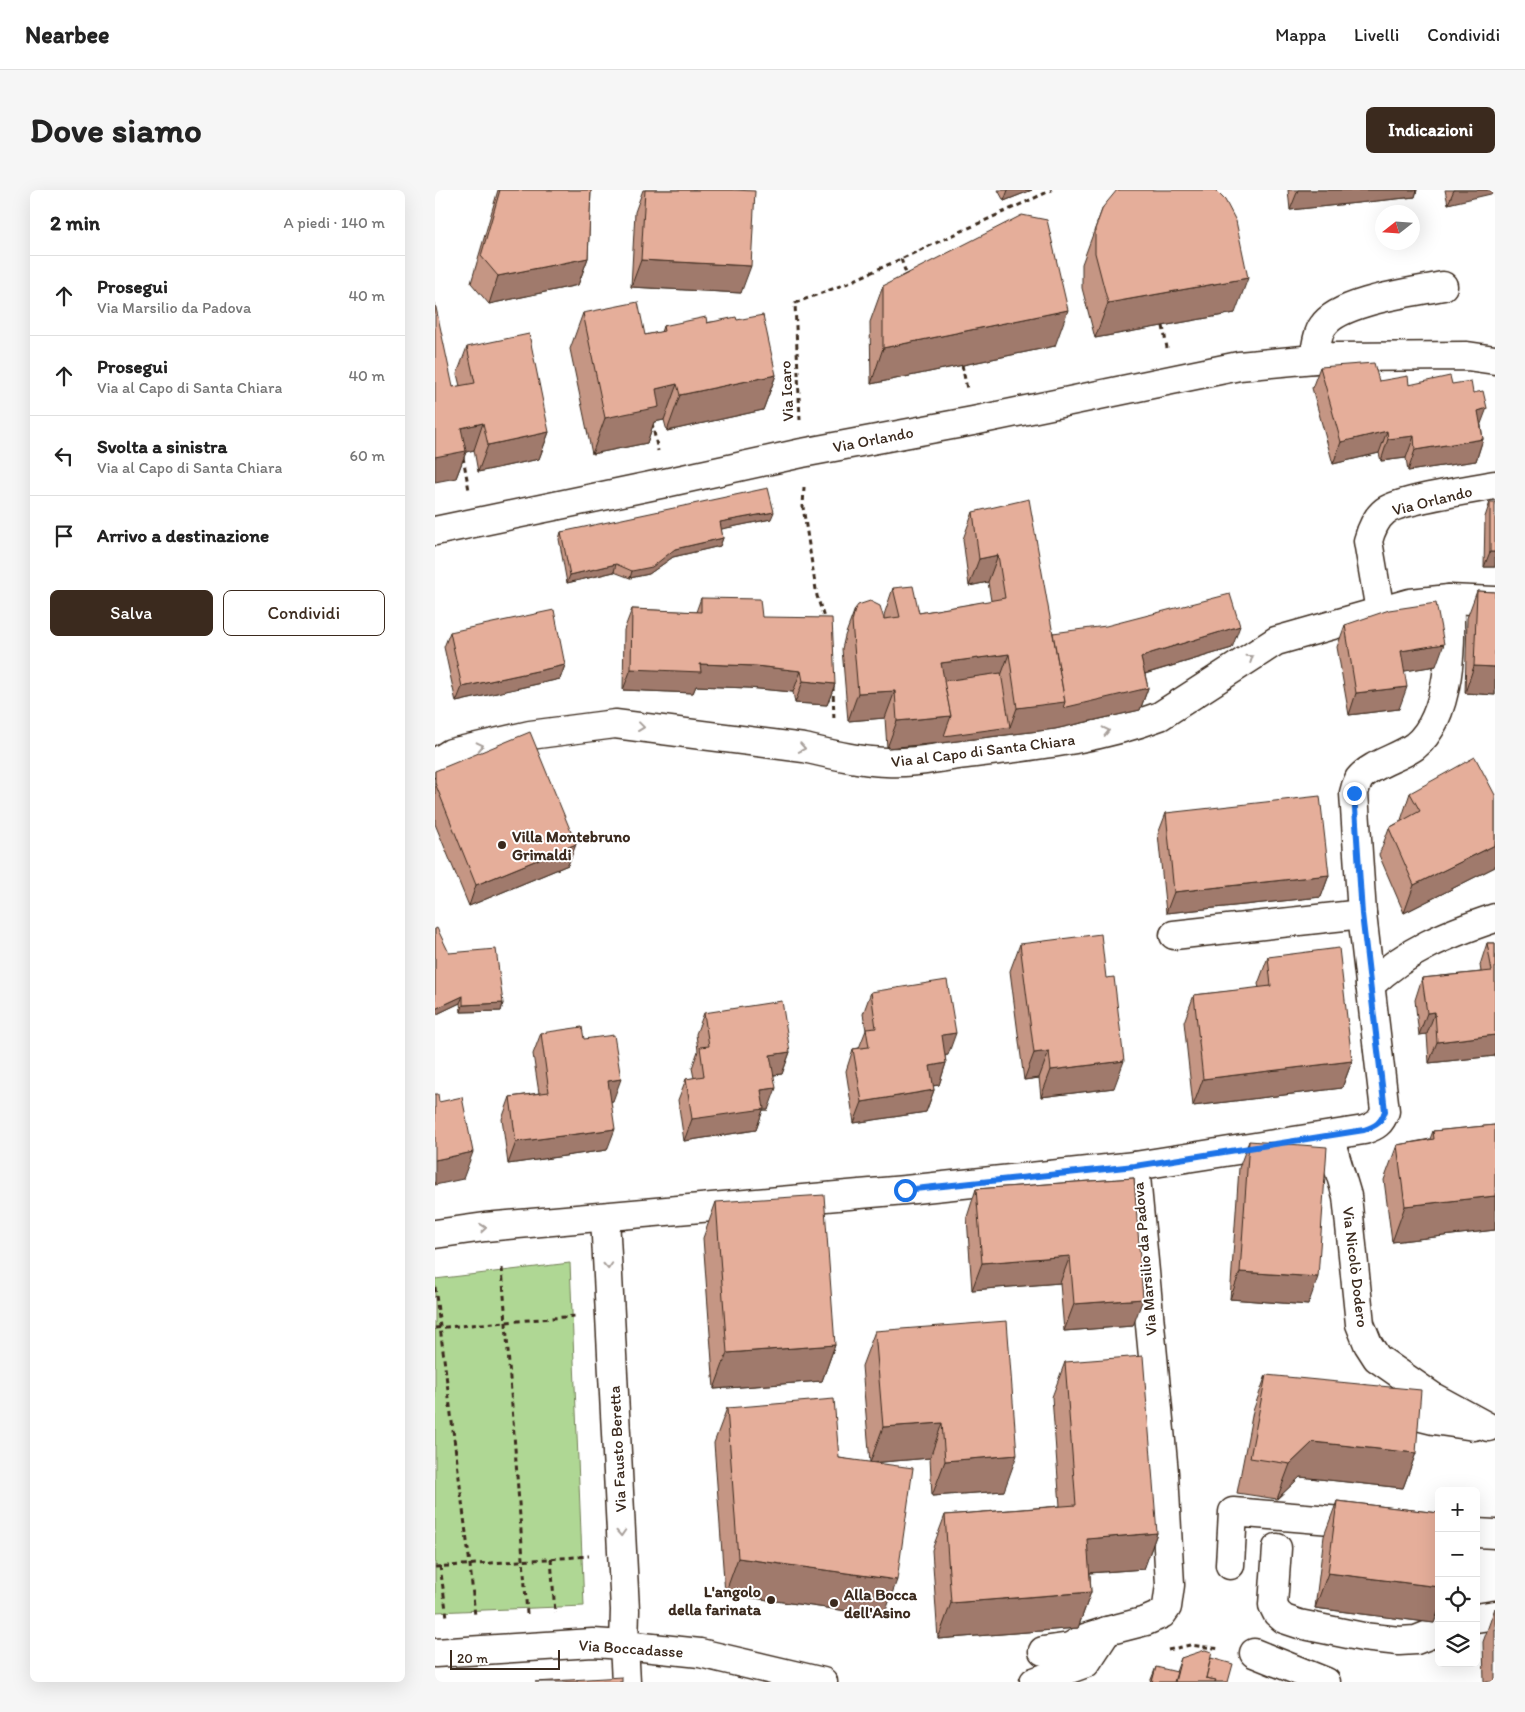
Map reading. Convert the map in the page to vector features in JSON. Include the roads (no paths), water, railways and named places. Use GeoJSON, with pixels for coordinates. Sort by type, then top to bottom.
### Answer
{"type":"FeatureCollection","features":[{"type":"Feature","properties":{"kind":"street"},"geometry":{"type":"LineString","coordinates":[[1314,359],[1322,327],[1339,312],[1372,301],[1443,286]]}},
{"type":"Feature","properties":{"kind":"street","name":"Via Orlando"},"geometry":{"type":"LineString","coordinates":[[435,531],[802,452],[973,421],[1239,366],[1314,359],[1436,355],[1467,356],[1495,360]]}},
{"type":"Feature","properties":{"kind":"street","name":"Via Orlando"},"geometry":{"type":"LineString","coordinates":[[1380,611],[1368,541],[1370,532],[1380,516],[1386,510],[1409,502],[1495,485]]}},
{"type":"Feature","properties":{"kind":"street"},"geometry":{"type":"LineString","coordinates":[[1135,1166],[1364,1130],[1376,1126],[1382,1119],[1385,1111],[1362,914],[1354,793],[1358,780],[1366,773],[1414,746],[1434,724],[1444,694],[1451,630],[1449,599]]}},
{"type":"Feature","properties":{"kind":"street","name":"Via al Capo di Santa Chiara"},"geometry":{"type":"LineString","coordinates":[[435,763],[451,753],[530,735],[615,724],[803,748],[833,755],[886,762],[912,762],[1065,742],[1140,724],[1160,716],[1276,641],[1410,603],[1449,599],[1495,601]]}},
{"type":"Feature","properties":{"kind":"street"},"geometry":{"type":"LineString","coordinates":[[1175,935],[1362,914]]}},
{"type":"Feature","properties":{"kind":"street"},"geometry":{"type":"LineString","coordinates":[[1370,985],[1387,969],[1412,952],[1471,926],[1495,918]]}},
{"type":"Feature","properties":{"kind":"street","name":"Via Nicolò Dodero"},"geometry":{"type":"LineString","coordinates":[[1329,1136],[1347,1196],[1360,1324],[1368,1344],[1377,1358],[1433,1396],[1491,1427]]}},
{"type":"Feature","properties":{"kind":"street","name":"Via Marsilio da Padova"},"geometry":{"type":"LineString","coordinates":[[435,1234],[485,1227],[905,1190],[1135,1166],[1165,1473],[1170,1585],[1167,1607],[1162,1614],[1146,1621],[1107,1630],[1085,1638],[1070,1647],[1043,1651]]}},
{"type":"Feature","properties":{"kind":"street","name":"Via Fausto Beretta"},"geometry":{"type":"LineString","coordinates":[[605,1217],[625,1610],[626,1682]]}},
{"type":"Feature","properties":{"kind":"street","name":"Via Nicolò Dodero"},"geometry":{"type":"LineString","coordinates":[[1363,1403],[1433,1420],[1467,1426],[1491,1427]]}},
{"type":"Feature","properties":{"kind":"street"},"geometry":{"type":"LineString","coordinates":[[1231,1565],[1233,1512],[1435,1530]]}},
{"type":"Feature","properties":{"kind":"street"},"geometry":{"type":"LineString","coordinates":[[1480,1533],[1495,1534]]}},
{"type":"Feature","properties":{"kind":"street"},"geometry":{"type":"LineString","coordinates":[[1277,1548],[1273,1605],[1277,1613],[1284,1619],[1299,1624],[1363,1637],[1399,1641],[1416,1640],[1435,1633]]}},
{"type":"Feature","properties":{"kind":"street"},"geometry":{"type":"LineString","coordinates":[[1480,1617],[1495,1615]]}},
{"type":"Feature","properties":{"kind":"street"},"geometry":{"type":"LineString","coordinates":[[1034,1682],[1086,1663],[1107,1630]]}},
{"type":"Feature","properties":{"kind":"street","name":"Via Boccadasse"},"geometry":{"type":"LineString","coordinates":[[435,1653],[593,1643],[624,1645],[700,1653],[823,1682]]}},
{"type":"Feature","properties":{"kind":"street"},"geometry":{"type":"LineString","coordinates":[[1254,1653],[1326,1682]]}},
{"type":"Feature","properties":{"kind":"place","name":"Villa Montebruno Grimaldi"},"geometry":{"type":"Point","coordinates":[502,845]}},
{"type":"Feature","properties":{"kind":"place","name":"L'angolo della farinata"},"geometry":{"type":"Point","coordinates":[771,1600]}},
{"type":"Feature","properties":{"kind":"place","name":"Alla Bocca dell'Asino"},"geometry":{"type":"Point","coordinates":[834,1603]}}]}
